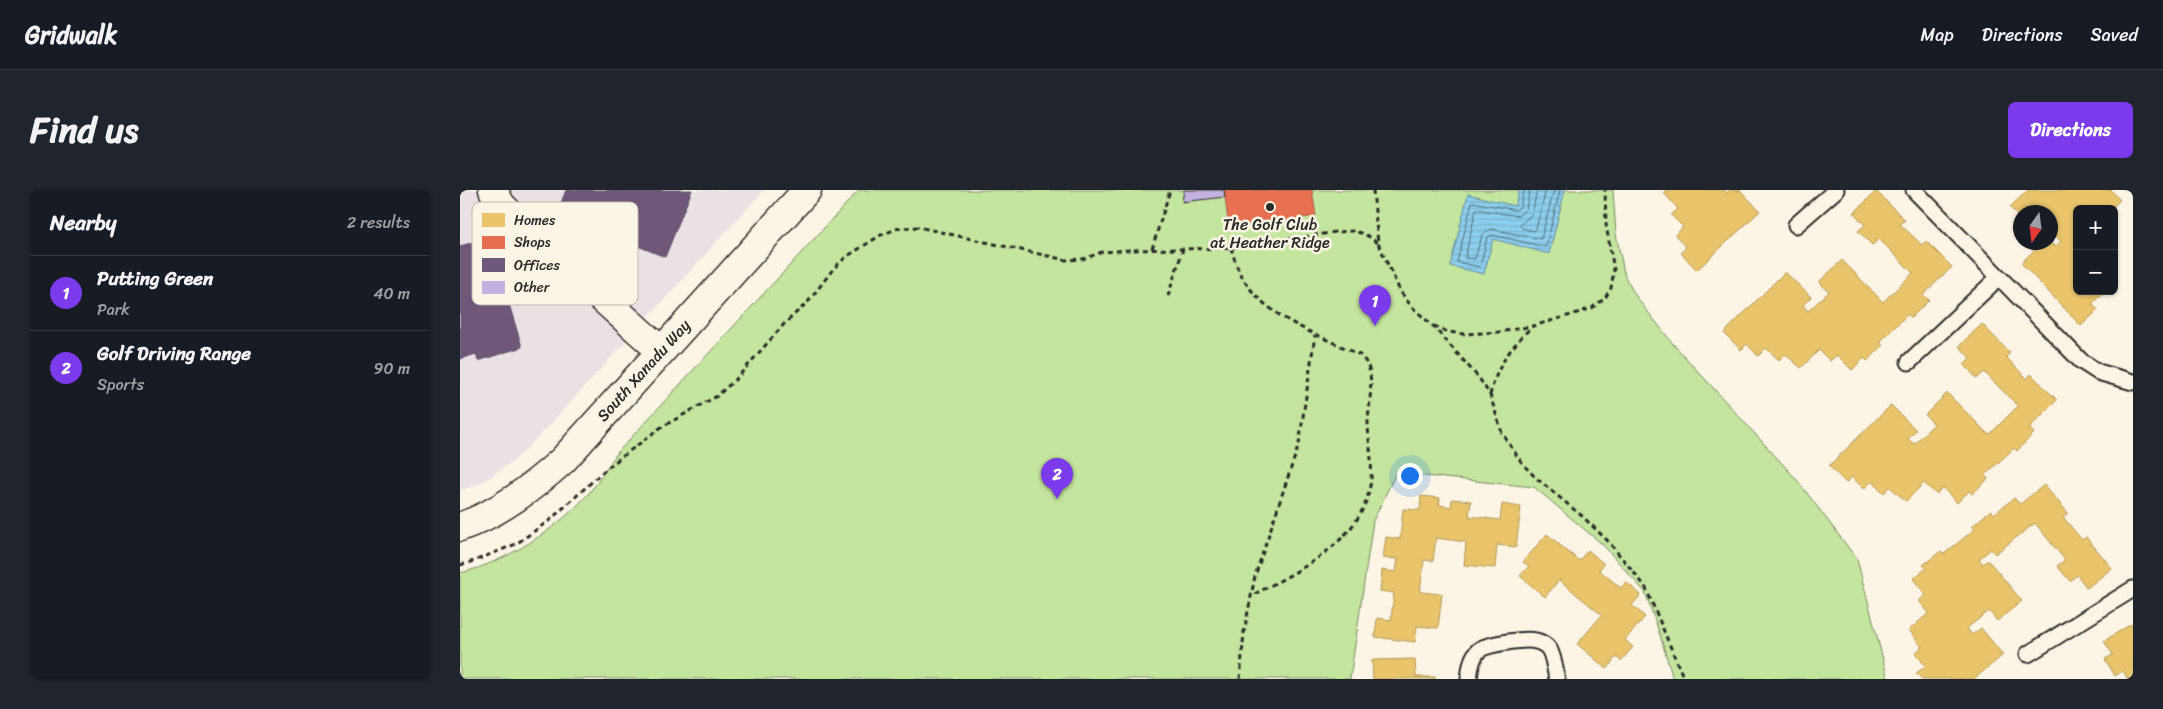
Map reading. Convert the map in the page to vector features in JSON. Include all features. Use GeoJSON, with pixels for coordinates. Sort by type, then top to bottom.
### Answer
{"type":"FeatureCollection","features":[{"type":"Feature","properties":{"kind":"street"},"geometry":{"type":"LineString","coordinates":[[493,190],[500,202]]}},
{"type":"Feature","properties":{"kind":"street","name":"South Xanadu Way"},"geometry":{"type":"LineString","coordinates":[[460,527],[501,508],[548,473],[571,451],[660,350],[807,190]]}},
{"type":"Feature","properties":{"kind":"street"},"geometry":{"type":"LineString","coordinates":[[610,305],[660,350]]}},
{"type":"Feature","properties":{"kind":"lane"},"geometry":{"type":"LineString","coordinates":[[1796,225],[1836,190]]}},
{"type":"Feature","properties":{"kind":"lane"},"geometry":{"type":"LineString","coordinates":[[1914,190],[2090,368],[2107,376],[2133,382]]}},
{"type":"Feature","properties":{"kind":"lane"},"geometry":{"type":"LineString","coordinates":[[1909,362],[1999,277]]}},
{"type":"Feature","properties":{"kind":"lane"},"geometry":{"type":"LineString","coordinates":[[2028,654],[2133,589]]}},
{"type":"Feature","properties":{"kind":"lane"},"geometry":{"type":"LineString","coordinates":[[1469,679],[1473,660],[1480,650],[1493,645],[1531,640],[1537,641],[1549,649],[1557,679]]}},
{"type":"Feature","properties":{"kind":"path"},"geometry":{"type":"LineString","coordinates":[[1152,249],[1170,190]]}},
{"type":"Feature","properties":{"kind":"path"},"geometry":{"type":"LineString","coordinates":[[1373,190],[1378,243],[1400,291],[1411,306],[1434,326],[1478,378],[1490,395],[1502,433],[1522,463],[1535,477],[1582,516],[1607,540],[1645,586],[1684,679]]}},
{"type":"Feature","properties":{"kind":"path"},"geometry":{"type":"LineString","coordinates":[[1434,326],[1448,332],[1478,335],[1533,326],[1592,308],[1605,298],[1611,288],[1614,270],[1606,225],[1605,190]]}},
{"type":"Feature","properties":{"kind":"path"},"geometry":{"type":"LineString","coordinates":[[460,565],[474,562],[516,544],[550,520],[607,468],[660,428],[717,396],[753,361],[784,323],[808,302],[834,268],[846,256],[881,235],[899,228],[918,227],[1066,260],[1083,259],[1102,252],[1231,248],[1336,232],[1355,232],[1368,236],[1378,243]]}},
{"type":"Feature","properties":{"kind":"path"},"geometry":{"type":"LineString","coordinates":[[1231,248],[1241,276],[1252,291],[1268,306],[1287,321],[1360,355],[1367,364],[1370,375],[1368,423],[1372,467],[1370,487],[1361,513],[1343,538],[1325,552],[1251,596]]}},
{"type":"Feature","properties":{"kind":"path"},"geometry":{"type":"LineString","coordinates":[[1168,296],[1183,249]]}},
{"type":"Feature","properties":{"kind":"path"},"geometry":{"type":"LineString","coordinates":[[1490,395],[1497,370],[1518,340],[1533,326]]}},
{"type":"Feature","properties":{"kind":"path"},"geometry":{"type":"LineString","coordinates":[[1240,679],[1244,632],[1251,596],[1263,551],[1299,444],[1315,335]]}},
{"type":"Feature","properties":{"kind":"shaded area"},"geometry":{"type":"Polygon","coordinates":[[[460,190],[764,190],[548,427],[516,459],[481,483],[460,491],[460,190]]]}},
{"type":"Feature","properties":{"kind":"green space"},"geometry":{"type":"Polygon","coordinates":[[[859,190],[1613,190],[1616,234],[1625,277],[1637,298],[1674,345],[1797,480],[1857,559],[1888,679],[1673,679],[1645,592],[1602,544],[1534,487],[1396,473],[1373,521],[1350,679],[460,679],[460,573],[513,553],[547,531],[577,506],[593,488],[618,452],[859,190]]]}},
{"type":"Feature","properties":{"kind":"water"},"geometry":{"type":"Polygon","coordinates":[[[1519,190],[1565,190],[1549,254],[1493,239],[1484,274],[1450,266],[1468,194],[1515,206],[1519,190]]]}},
{"type":"Feature","properties":{"kind":"building: Homes"},"geometry":{"type":"Polygon","coordinates":[[[1667,190],[1725,190],[1727,193],[1730,190],[1740,190],[1760,211],[1697,270],[1681,253],[1686,247],[1675,235],[1683,227],[1671,215],[1678,209],[1664,193],[1667,190]]]}},
{"type":"Feature","properties":{"kind":"building: Homes"},"geometry":{"type":"Polygon","coordinates":[[[2028,190],[2111,190],[2120,200],[2115,205],[2073,205],[2073,295],[2101,295],[2092,304],[2098,310],[2081,326],[2021,263],[2035,250],[2058,250],[2058,244],[2061,241],[2058,238],[2058,205],[2013,205],[2013,211],[2010,207],[2028,190]]]}},
{"type":"Feature","properties":{"kind":"building: Homes"},"geometry":{"type":"Polygon","coordinates":[[[1876,191],[1905,220],[1900,224],[1922,245],[1926,241],[1952,267],[1923,295],[1929,300],[1911,318],[1908,314],[1880,342],[1883,346],[1867,361],[1864,358],[1852,370],[1837,355],[1830,361],[1819,350],[1801,368],[1785,354],[1779,360],[1766,348],[1758,356],[1747,344],[1741,350],[1724,333],[1785,272],[1811,297],[1803,305],[1808,311],[1829,292],[1819,282],[1842,260],[1883,302],[1913,273],[1879,239],[1872,245],[1858,231],[1865,225],[1854,213],[1876,191]]]}},
{"type":"Feature","properties":{"kind":"building: Homes"},"geometry":{"type":"Polygon","coordinates":[[[1982,324],[2010,353],[2006,357],[2027,379],[2031,374],[2057,400],[2029,428],[2034,433],[2017,451],[2014,448],[1985,475],[1988,479],[1972,494],[1969,491],[1957,503],[1943,488],[1936,494],[1924,483],[1906,501],[1890,487],[1884,493],[1872,481],[1864,489],[1852,477],[1846,483],[1829,466],[1891,405],[1916,430],[1908,439],[1914,444],[1934,424],[1925,415],[1947,393],[1989,435],[2018,406],[1984,372],[1977,379],[1964,364],[1970,358],[1959,346],[1982,324]]]}},
{"type":"Feature","properties":{"kind":"building: Homes"},"geometry":{"type":"Polygon","coordinates":[[[2044,485],[2068,513],[2063,517],[2082,540],[2086,537],[2112,568],[2087,588],[2077,575],[2070,581],[2057,566],[2065,560],[2035,523],[1995,554],[1991,549],[1979,559],[1983,564],[1988,560],[2022,601],[1997,621],[1989,611],[1967,628],[1972,635],[1981,628],[2003,655],[1974,679],[1922,679],[1916,673],[1926,666],[1915,653],[1922,647],[1909,630],[1929,613],[1919,601],[1926,595],[1913,579],[1926,568],[1923,565],[1941,551],[1944,554],[1975,529],[1972,526],[1991,510],[1994,514],[2014,498],[2020,504],[2044,485]]]}},
{"type":"Feature","properties":{"kind":"building: Homes"},"geometry":{"type":"Polygon","coordinates":[[[1421,496],[1440,498],[1439,505],[1451,507],[1452,499],[1471,501],[1469,516],[1500,520],[1502,504],[1521,507],[1516,547],[1497,545],[1495,568],[1464,565],[1466,542],[1436,538],[1433,561],[1424,560],[1420,592],[1442,594],[1438,628],[1417,626],[1415,642],[1375,637],[1377,618],[1391,620],[1394,593],[1380,591],[1382,570],[1396,572],[1398,559],[1383,558],[1386,537],[1400,539],[1403,509],[1420,510],[1421,496]]]}},
{"type":"Feature","properties":{"kind":"building: Homes"},"geometry":{"type":"Polygon","coordinates":[[[1547,534],[1579,561],[1588,550],[1604,564],[1599,570],[1621,588],[1626,582],[1641,595],[1632,605],[1645,617],[1625,640],[1633,647],[1621,661],[1616,657],[1607,669],[1577,644],[1602,615],[1559,580],[1545,597],[1520,576],[1529,566],[1523,562],[1547,534]]]}},
{"type":"Feature","properties":{"kind":"building: Homes"},"geometry":{"type":"Polygon","coordinates":[[[2131,624],[2133,627],[2133,679],[2128,679],[2123,671],[2115,676],[2105,659],[2113,655],[2104,641],[2131,624]]]}},
{"type":"Feature","properties":{"kind":"building: Homes"},"geometry":{"type":"Polygon","coordinates":[[[1415,659],[1416,677],[1435,677],[1435,679],[1373,679],[1372,660],[1415,659]]]}},
{"type":"Feature","properties":{"kind":"building: Shops","name":"The Golf Club at Heather Ridge"},"geometry":{"type":"Polygon","coordinates":[[[1224,190],[1312,190],[1316,216],[1229,229],[1224,190]]]}},
{"type":"Feature","properties":{"kind":"building: Offices"},"geometry":{"type":"Polygon","coordinates":[[[566,190],[692,190],[665,257],[638,246],[638,202],[561,202],[566,190]]]}},
{"type":"Feature","properties":{"kind":"building: Offices"},"geometry":{"type":"Polygon","coordinates":[[[472,243],[472,305],[509,305],[522,347],[478,361],[476,354],[460,359],[460,246],[472,243]]]}},
{"type":"Feature","properties":{"kind":"building: Other"},"geometry":{"type":"Polygon","coordinates":[[[1184,190],[1224,190],[1225,197],[1182,202],[1184,190]]]}},
{"type":"Feature","properties":{"kind":"place","name":"The Golf Club at Heather Ridge"},"geometry":{"type":"Point","coordinates":[1270,207]}},
{"type":"Feature","properties":{"kind":"place","name":"Putting Green"},"geometry":{"type":"Point","coordinates":[1375,326]}},
{"type":"Feature","properties":{"kind":"place","name":"Golf Driving Range"},"geometry":{"type":"Point","coordinates":[1057,499]}}]}
